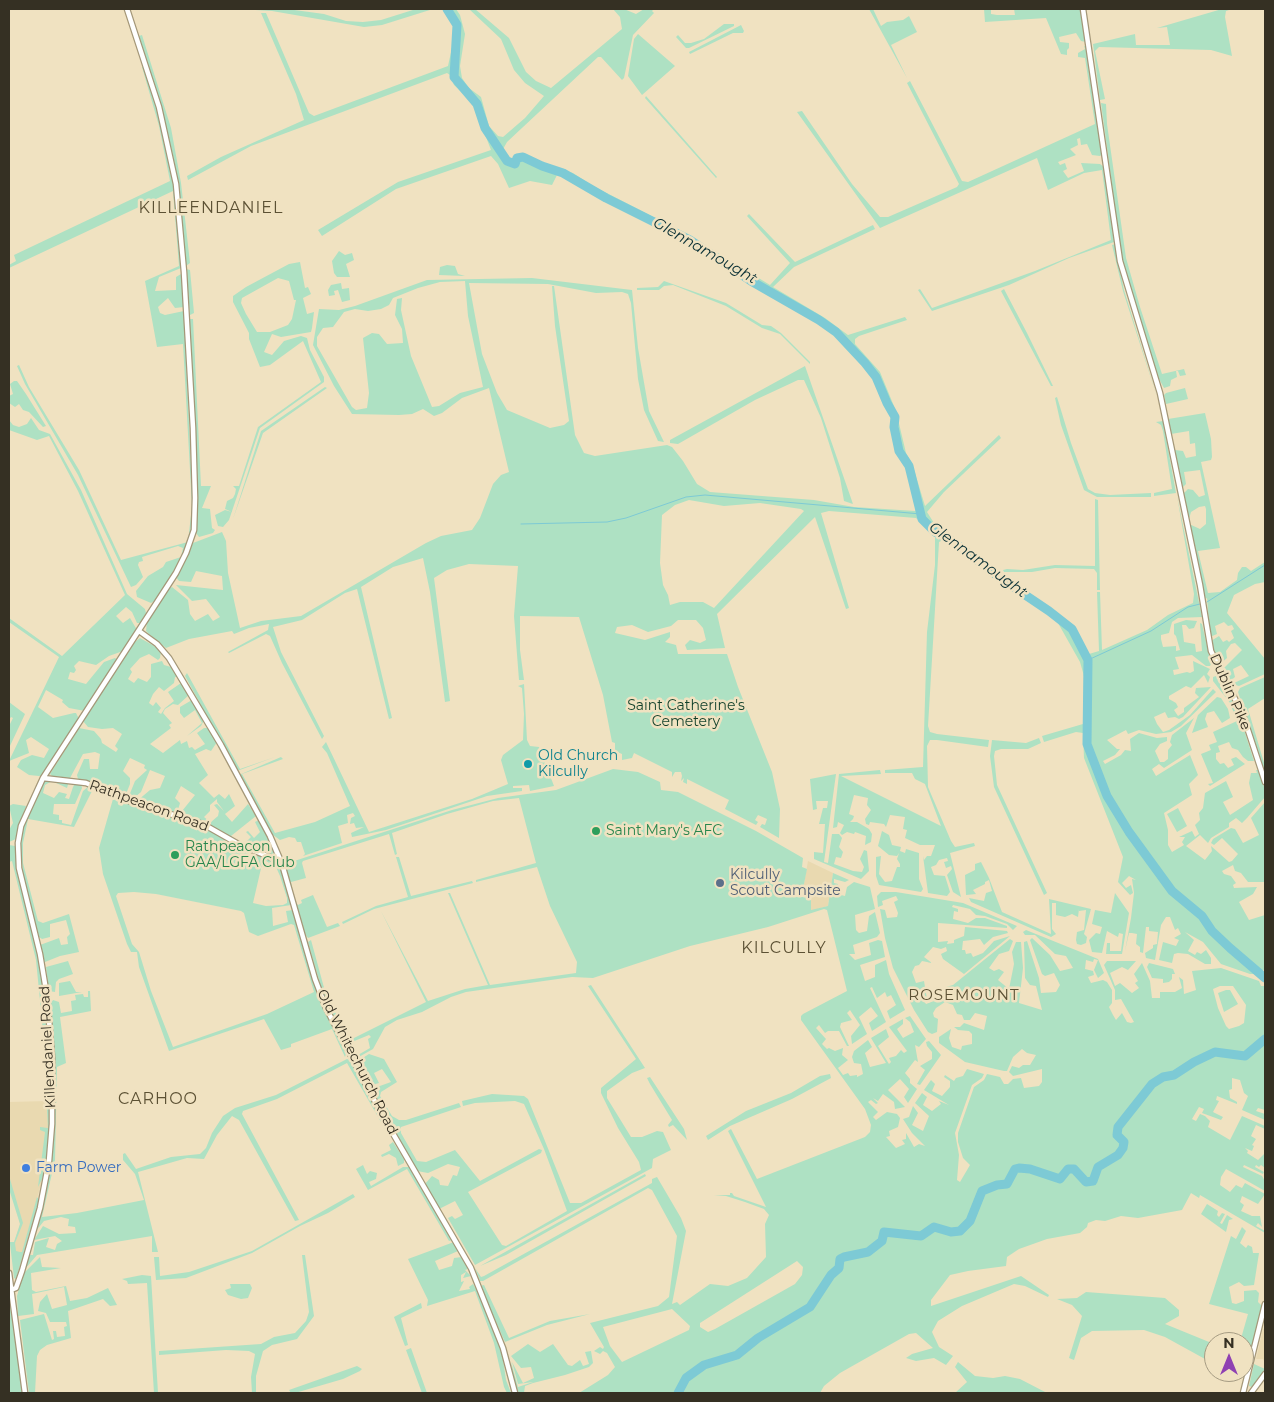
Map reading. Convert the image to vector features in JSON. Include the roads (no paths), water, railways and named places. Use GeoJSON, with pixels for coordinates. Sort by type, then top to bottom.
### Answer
{"type":"FeatureCollection","features":[{"type":"Feature","properties":{"kind":"street","name":"Killendaniel Road"},"geometry":{"type":"LineString","coordinates":[[11,1290],[16,1288],[40,1208],[52,1133],[52,1057],[47,996],[37,941],[20,874],[18,850],[21,826],[27,809],[44,778],[176,573],[190,545],[194,530],[195,485],[187,317],[176,184],[159,107],[127,9]]}},
{"type":"Feature","properties":{"kind":"street","name":"Dublin Pike"},"geometry":{"type":"LineString","coordinates":[[1083,9],[1120,261],[1160,393],[1212,658],[1243,716],[1265,782]]}},
{"type":"Feature","properties":{"kind":"street","name":"Old Whitechurch Road"},"geometry":{"type":"LineString","coordinates":[[139,631],[157,644],[169,658],[221,745],[279,857],[315,979],[326,1008],[381,1113],[471,1268],[504,1348],[515,1393]]}},
{"type":"Feature","properties":{"kind":"street","name":"Rathpeacon Road"},"geometry":{"type":"LineString","coordinates":[[44,778],[86,783],[134,803],[203,824],[240,845],[264,855],[279,857]]}},
{"type":"Feature","properties":{"kind":"street"},"geometry":{"type":"LineString","coordinates":[[9,1273],[25,1393]]}},
{"type":"Feature","properties":{"kind":"street"},"geometry":{"type":"LineString","coordinates":[[1243,1393],[1265,1304]]}},
{"type":"Feature","properties":{"kind":"street"},"geometry":{"type":"LineString","coordinates":[[1251,1393],[1265,1374]]}},
{"type":"Feature","properties":{"kind":"waterway","name":"Glennamought"},"geometry":{"type":"LineString","coordinates":[[447,9],[457,25],[454,77],[477,104],[485,128],[507,161],[515,164],[517,158],[523,157],[563,173],[606,198],[690,240],[751,281],[819,320],[836,332],[865,363],[876,377],[895,417],[894,427],[899,451],[909,466],[922,519],[935,532],[954,542],[1000,578],[1072,629],[1088,660],[1087,744],[1107,796],[1129,832],[1172,891],[1202,916],[1212,931],[1265,978]]}},
{"type":"Feature","properties":{"kind":"waterway"},"geometry":{"type":"LineString","coordinates":[[521,524],[607,522],[626,518],[686,497],[705,495],[921,514]]}},
{"type":"Feature","properties":{"kind":"waterway"},"geometry":{"type":"LineString","coordinates":[[1207,602],[1265,565]]}},
{"type":"Feature","properties":{"kind":"waterway"},"geometry":{"type":"LineString","coordinates":[[1088,660],[1151,631],[1188,607],[1200,604]]}},
{"type":"Feature","properties":{"kind":"waterway","name":"Glennamought"},"geometry":{"type":"LineString","coordinates":[[678,1393],[686,1378],[704,1365],[737,1355],[758,1338],[810,1307],[831,1275],[839,1268],[840,1259],[868,1252],[882,1241],[884,1232],[921,1236],[934,1227],[951,1232],[960,1231],[970,1221],[982,1191],[997,1185],[1007,1184],[1015,1169],[1019,1168],[1030,1169],[1060,1179],[1068,1169],[1074,1169],[1086,1182],[1093,1181],[1098,1167],[1118,1155],[1123,1148],[1124,1142],[1117,1135],[1118,1127],[1152,1084],[1163,1077],[1174,1075],[1194,1062],[1215,1052],[1245,1056],[1265,1039]]}},
{"type":"Feature","properties":{"kind":"place","name":"Old Church Kilcully"},"geometry":{"type":"Point","coordinates":[528,764]}},
{"type":"Feature","properties":{"kind":"place","name":"Saint Mary's AFC"},"geometry":{"type":"Point","coordinates":[596,831]}},
{"type":"Feature","properties":{"kind":"place","name":"Rathpeacon GAA/LGFA Club"},"geometry":{"type":"Point","coordinates":[175,855]}},
{"type":"Feature","properties":{"kind":"place","name":"Kilcully Scout Campsite"},"geometry":{"type":"Point","coordinates":[720,883]}},
{"type":"Feature","properties":{"kind":"place","name":"Farm Power"},"geometry":{"type":"Point","coordinates":[26,1168]}},
{"type":"Feature","properties":{"kind":"district","name":"KILLEENDANIEL"},"geometry":{"type":"Point","coordinates":[211,208]}},
{"type":"Feature","properties":{"kind":"district","name":"KILCULLY"},"geometry":{"type":"Point","coordinates":[784,948]}},
{"type":"Feature","properties":{"kind":"district","name":"ROSEMOUNT"},"geometry":{"type":"Point","coordinates":[964,996]}},
{"type":"Feature","properties":{"kind":"district","name":"CARHOO"},"geometry":{"type":"Point","coordinates":[158,1099]}},
{"type":"Feature","properties":{"kind":"park label","name":"Saint Catherine's Cemetery"},"geometry":{"type":"Point","coordinates":[686,714]}}]}
